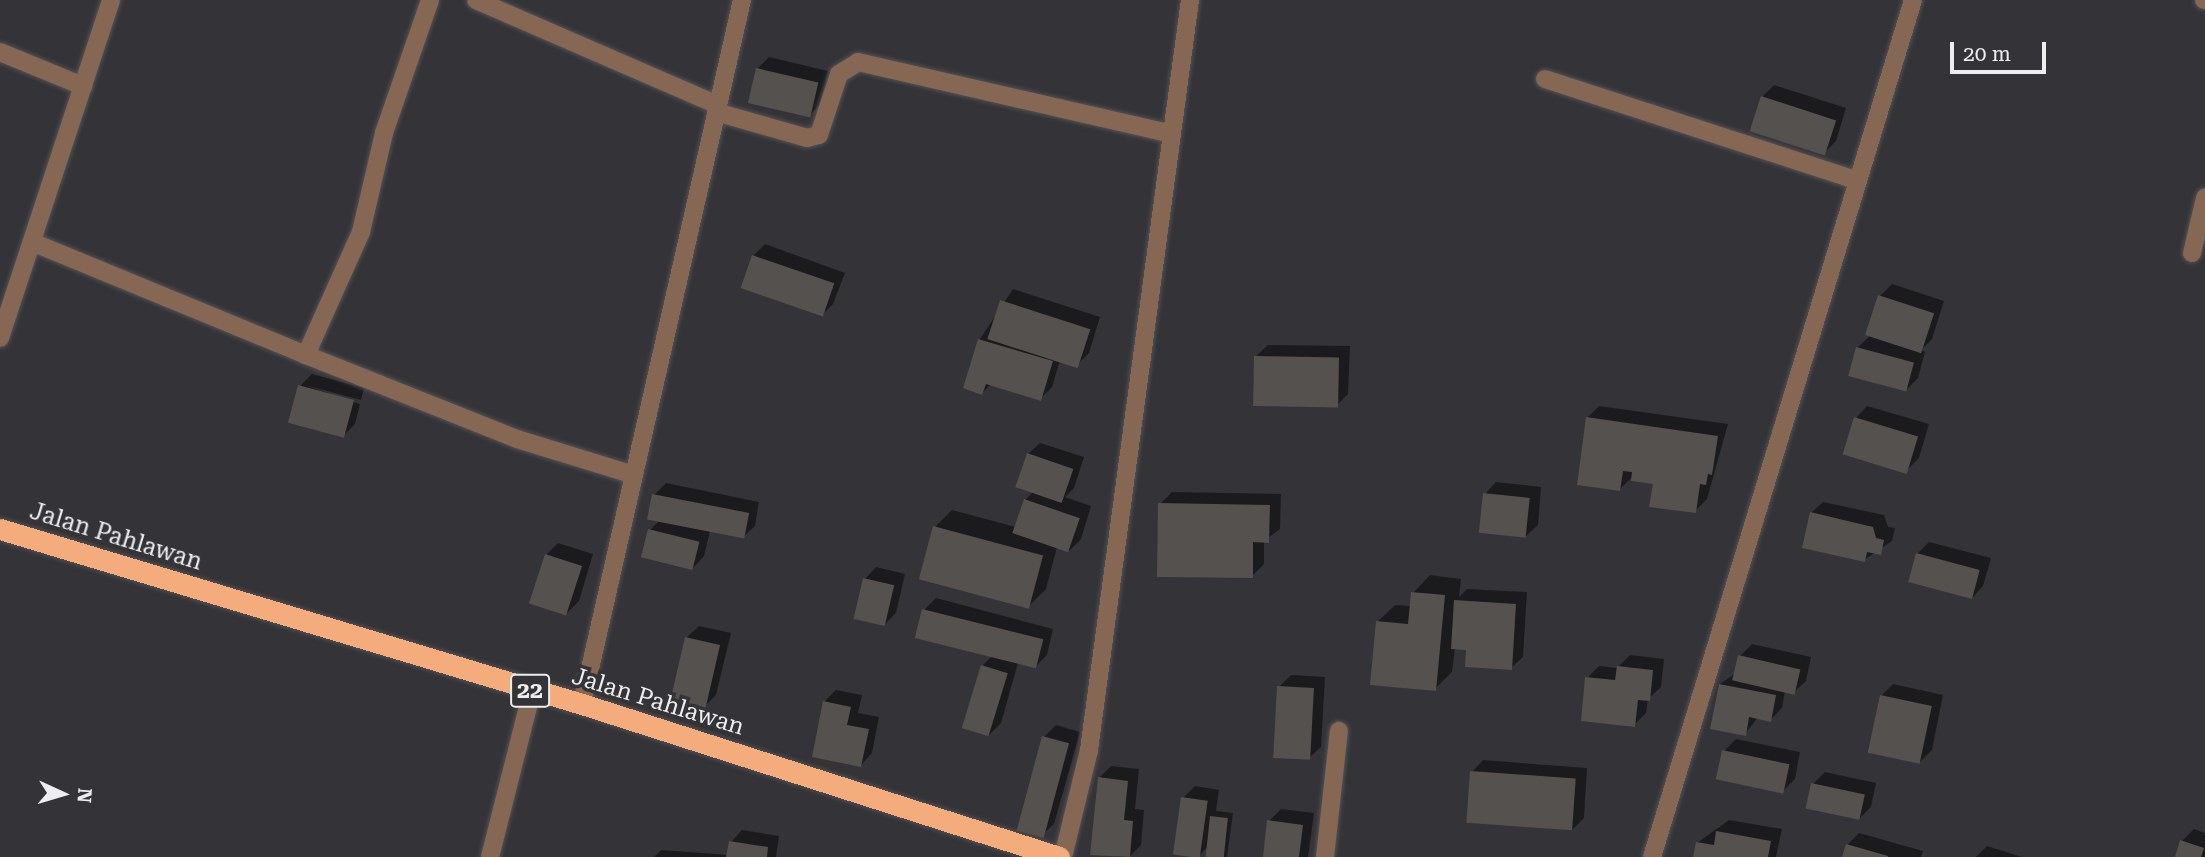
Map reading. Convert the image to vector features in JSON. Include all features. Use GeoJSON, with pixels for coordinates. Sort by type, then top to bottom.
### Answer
{"type":"FeatureCollection","features":[{"type":"Feature","properties":{"kind":"highway","name":"Jalan Pahlawan"},"geometry":{"type":"LineString","coordinates":[[0,528],[582,704],[1061,857]]}},
{"type":"Feature","properties":{"kind":"street"},"geometry":{"type":"LineString","coordinates":[[0,338],[111,0]]}},
{"type":"Feature","properties":{"kind":"street"},"geometry":{"type":"LineString","coordinates":[[306,355],[361,232],[384,133],[430,0]]}},
{"type":"Feature","properties":{"kind":"street"},"geometry":{"type":"LineString","coordinates":[[476,0],[717,108],[807,138],[819,135],[839,74],[858,62],[1172,134]]}},
{"type":"Feature","properties":{"kind":"street"},"geometry":{"type":"LineString","coordinates":[[582,704],[741,0]]}},
{"type":"Feature","properties":{"kind":"street"},"geometry":{"type":"LineString","coordinates":[[1061,857],[1089,750],[1190,0]]}},
{"type":"Feature","properties":{"kind":"street"},"geometry":{"type":"LineString","coordinates":[[1652,857],[1913,0]]}},
{"type":"Feature","properties":{"kind":"street"},"geometry":{"type":"LineString","coordinates":[[0,52],[83,86]]}},
{"type":"Feature","properties":{"kind":"street"},"geometry":{"type":"LineString","coordinates":[[1545,79],[1858,181]]}},
{"type":"Feature","properties":{"kind":"street"},"geometry":{"type":"LineString","coordinates":[[2192,253],[2205,198]]}},
{"type":"Feature","properties":{"kind":"street"},"geometry":{"type":"LineString","coordinates":[[32,242],[517,439],[634,475]]}},
{"type":"Feature","properties":{"kind":"street"},"geometry":{"type":"LineString","coordinates":[[490,857],[532,691]]}},
{"type":"Feature","properties":{"kind":"street"},"geometry":{"type":"LineString","coordinates":[[1325,857],[1339,731]]}},
{"type":"Feature","properties":{"kind":"building"},"geometry":{"type":"Polygon","coordinates":[[[756,68],[818,82],[810,117],[748,103],[756,68]]]}},
{"type":"Feature","properties":{"kind":"building"},"geometry":{"type":"Polygon","coordinates":[[[1761,96],[1836,120],[1825,156],[1750,131],[1761,96]]]}},
{"type":"Feature","properties":{"kind":"building"},"geometry":{"type":"Polygon","coordinates":[[[752,255],[834,283],[823,316],[741,288],[752,255]]]}},
{"type":"Feature","properties":{"kind":"building"},"geometry":{"type":"Polygon","coordinates":[[[1878,295],[1934,313],[1921,353],[1865,335],[1878,295]]]}},
{"type":"Feature","properties":{"kind":"building"},"geometry":{"type":"Polygon","coordinates":[[[1000,300],[1090,329],[1078,368],[987,339],[1000,300]]]}},
{"type":"Feature","properties":{"kind":"building"},"geometry":{"type":"Polygon","coordinates":[[[978,339],[1053,361],[1041,401],[986,384],[982,395],[963,388],[978,339]]]}},
{"type":"Feature","properties":{"kind":"building"},"geometry":{"type":"Polygon","coordinates":[[[1856,347],[1914,363],[1906,392],[1848,376],[1856,347]]]}},
{"type":"Feature","properties":{"kind":"building"},"geometry":{"type":"Polygon","coordinates":[[[1254,356],[1339,357],[1338,407],[1253,406],[1254,356]]]}},
{"type":"Feature","properties":{"kind":"building"},"geometry":{"type":"Polygon","coordinates":[[[298,385],[354,400],[344,438],[288,423],[298,385]]]}},
{"type":"Feature","properties":{"kind":"building"},"geometry":{"type":"Polygon","coordinates":[[[1586,417],[1718,436],[1712,475],[1708,474],[1706,485],[1700,484],[1696,513],[1649,507],[1653,484],[1631,481],[1632,472],[1623,471],[1620,491],[1577,485],[1586,417]]]}},
{"type":"Feature","properties":{"kind":"building"},"geometry":{"type":"Polygon","coordinates":[[[1854,417],[1918,437],[1907,474],[1843,454],[1854,417]]]}},
{"type":"Feature","properties":{"kind":"building"},"geometry":{"type":"Polygon","coordinates":[[[1027,453],[1073,469],[1062,503],[1015,487],[1027,453]]]}},
{"type":"Feature","properties":{"kind":"building"},"geometry":{"type":"Polygon","coordinates":[[[1483,493],[1530,498],[1526,538],[1479,533],[1483,493]]]}},
{"type":"Feature","properties":{"kind":"building"},"geometry":{"type":"Polygon","coordinates":[[[652,494],[749,513],[744,538],[647,520],[652,494]]]}},
{"type":"Feature","properties":{"kind":"building"},"geometry":{"type":"Polygon","coordinates":[[[1024,499],[1080,518],[1068,552],[1012,533],[1024,499]]]}},
{"type":"Feature","properties":{"kind":"building"},"geometry":{"type":"Polygon","coordinates":[[[1158,503],[1270,505],[1269,543],[1253,542],[1253,578],[1157,577],[1158,503]]]}},
{"type":"Feature","properties":{"kind":"building"},"geometry":{"type":"Polygon","coordinates":[[[1810,512],[1873,527],[1876,538],[1884,540],[1881,555],[1867,552],[1865,562],[1802,548],[1810,512]]]}},
{"type":"Feature","properties":{"kind":"building"},"geometry":{"type":"Polygon","coordinates":[[[933,526],[1043,556],[1029,609],[919,579],[933,526]]]}},
{"type":"Feature","properties":{"kind":"building"},"geometry":{"type":"Polygon","coordinates":[[[648,529],[699,542],[692,570],[641,557],[648,529]]]}},
{"type":"Feature","properties":{"kind":"building"},"geometry":{"type":"Polygon","coordinates":[[[1916,553],[1980,570],[1972,599],[1908,582],[1916,553]]]}},
{"type":"Feature","properties":{"kind":"building"},"geometry":{"type":"Polygon","coordinates":[[[545,554],[582,566],[566,616],[529,603],[545,554]]]}},
{"type":"Feature","properties":{"kind":"building"},"geometry":{"type":"Polygon","coordinates":[[[863,578],[894,585],[885,626],[854,619],[863,578]]]}},
{"type":"Feature","properties":{"kind":"building"},"geometry":{"type":"Polygon","coordinates":[[[1411,592],[1445,595],[1436,691],[1370,685],[1376,621],[1408,624],[1411,592]]]}},
{"type":"Feature","properties":{"kind":"building"},"geometry":{"type":"Polygon","coordinates":[[[1454,600],[1516,604],[1512,670],[1465,667],[1466,650],[1451,649],[1454,600]]]}},
{"type":"Feature","properties":{"kind":"building"},"geometry":{"type":"Polygon","coordinates":[[[922,609],[1043,639],[1036,668],[915,638],[922,609]]]}},
{"type":"Feature","properties":{"kind":"building"},"geometry":{"type":"Polygon","coordinates":[[[685,637],[720,645],[705,708],[670,700],[685,637]]]}},
{"type":"Feature","properties":{"kind":"building"},"geometry":{"type":"Polygon","coordinates":[[[1738,655],[1800,669],[1795,695],[1732,680],[1738,655]]]}},
{"type":"Feature","properties":{"kind":"building"},"geometry":{"type":"Polygon","coordinates":[[[981,665],[1008,673],[988,736],[962,728],[981,665]]]}},
{"type":"Feature","properties":{"kind":"building"},"geometry":{"type":"Polygon","coordinates":[[[1617,666],[1653,670],[1650,701],[1638,700],[1635,727],[1581,721],[1585,677],[1615,680],[1617,666]]]}},
{"type":"Feature","properties":{"kind":"building"},"geometry":{"type":"Polygon","coordinates":[[[1719,684],[1776,695],[1771,722],[1749,717],[1746,736],[1710,729],[1719,684]]]}},
{"type":"Feature","properties":{"kind":"building"},"geometry":{"type":"Polygon","coordinates":[[[1277,686],[1314,688],[1310,760],[1273,758],[1277,686]]]}},
{"type":"Feature","properties":{"kind":"building"},"geometry":{"type":"Polygon","coordinates":[[[1880,695],[1932,706],[1920,764],[1868,753],[1880,695]]]}},
{"type":"Feature","properties":{"kind":"building"},"geometry":{"type":"Polygon","coordinates":[[[823,701],[851,707],[847,725],[869,729],[861,767],[812,757],[823,701]]]}},
{"type":"Feature","properties":{"kind":"building"},"geometry":{"type":"Polygon","coordinates":[[[1042,736],[1069,743],[1044,838],[1017,831],[1042,736]]]}},
{"type":"Feature","properties":{"kind":"building"},"geometry":{"type":"Polygon","coordinates":[[[1722,750],[1789,764],[1783,794],[1716,779],[1722,750]]]}},
{"type":"Feature","properties":{"kind":"building"},"geometry":{"type":"Polygon","coordinates":[[[1470,771],[1576,778],[1572,830],[1466,823],[1470,771]]]}},
{"type":"Feature","properties":{"kind":"building"},"geometry":{"type":"Polygon","coordinates":[[[1098,777],[1128,781],[1124,820],[1133,821],[1130,857],[1090,855],[1098,777]]]}},
{"type":"Feature","properties":{"kind":"building"},"geometry":{"type":"Polygon","coordinates":[[[1811,783],[1865,794],[1859,820],[1806,808],[1811,783]]]}},
{"type":"Feature","properties":{"kind":"building"},"geometry":{"type":"Polygon","coordinates":[[[1181,797],[1208,801],[1200,857],[1173,854],[1181,797]]]}},
{"type":"Feature","properties":{"kind":"building"},"geometry":{"type":"Polygon","coordinates":[[[1210,816],[1228,818],[1224,857],[1206,857],[1210,816]]]}},
{"type":"Feature","properties":{"kind":"building"},"geometry":{"type":"Polygon","coordinates":[[[1267,820],[1303,825],[1299,857],[1263,857],[1267,820]]]}},
{"type":"Feature","properties":{"kind":"building"},"geometry":{"type":"Polygon","coordinates":[[[1716,831],[1771,841],[1768,857],[1693,857],[1696,842],[1714,845],[1716,831]]]}},
{"type":"Feature","properties":{"kind":"building"},"geometry":{"type":"Polygon","coordinates":[[[2180,840],[2204,848],[2201,857],[2175,857],[2180,840]]]}},
{"type":"Feature","properties":{"kind":"building"},"geometry":{"type":"Polygon","coordinates":[[[729,841],[768,847],[767,857],[726,857],[729,841]]]}},
{"type":"Feature","properties":{"kind":"building"},"geometry":{"type":"Polygon","coordinates":[[[1846,844],[1888,856],[1888,857],[1842,857],[1846,844]]]}}]}
